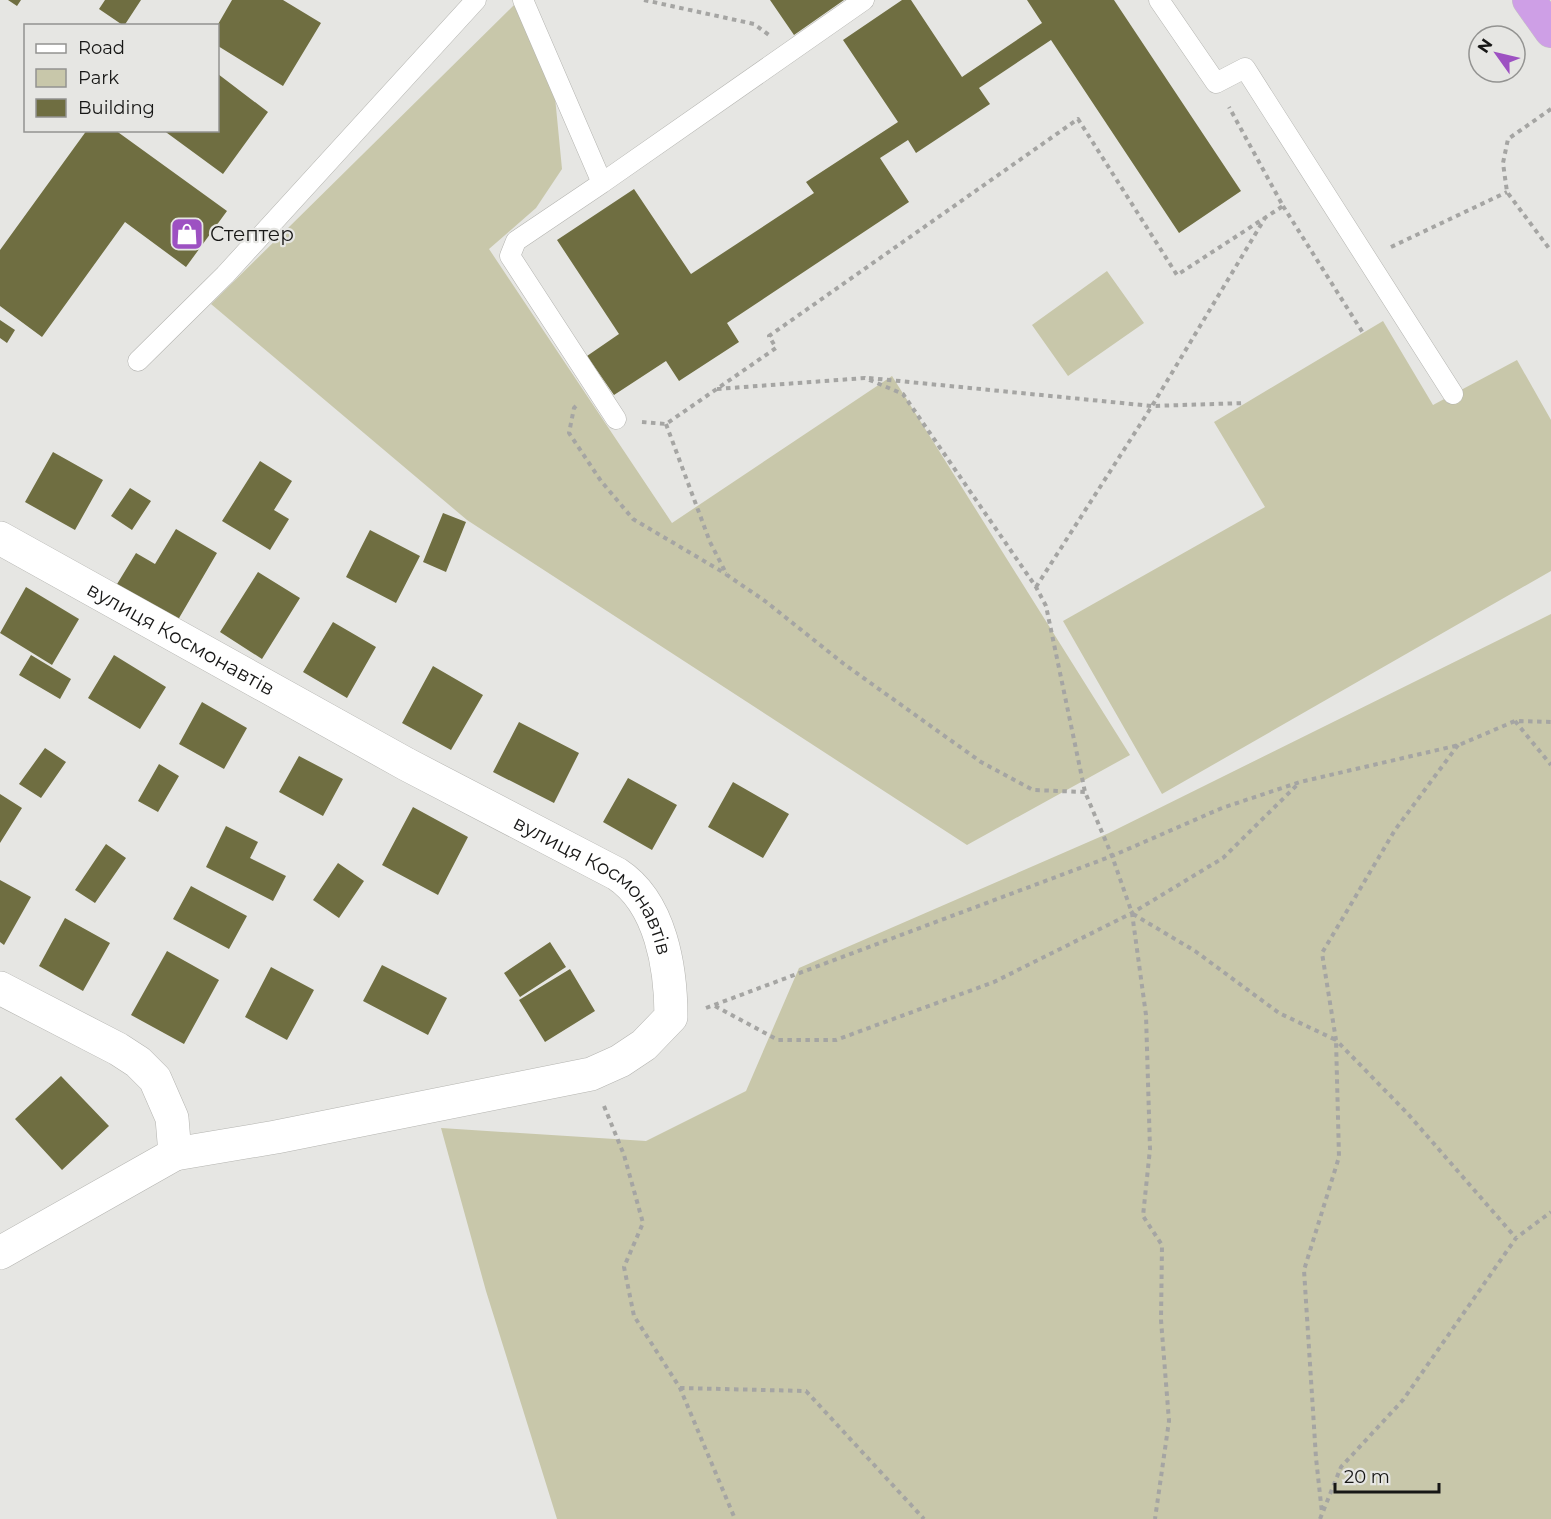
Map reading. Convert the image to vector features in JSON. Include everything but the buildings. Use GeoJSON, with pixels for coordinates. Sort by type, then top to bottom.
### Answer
{"type":"FeatureCollection","features":[{"type":"Feature","properties":{"kind":"highway"},"geometry":{"type":"LineString","coordinates":[[1529,0],[1551,31]]}},
{"type":"Feature","properties":{"kind":"street","name":"вулиця Космонавтів"},"geometry":{"type":"LineString","coordinates":[[0,538],[406,764],[631,883],[642,897],[668,962],[671,1017]]}},
{"type":"Feature","properties":{"kind":"street"},"geometry":{"type":"LineString","coordinates":[[0,988],[118,1049],[138,1062],[155,1079],[172,1118],[175,1154]]}},
{"type":"Feature","properties":{"kind":"street"},"geometry":{"type":"LineString","coordinates":[[0,1253],[175,1154],[299,1132],[591,1074],[620,1061],[644,1045],[671,1017]]}},
{"type":"Feature","properties":{"kind":"lane"},"geometry":{"type":"LineString","coordinates":[[138,362],[225,275],[476,0]]}},
{"type":"Feature","properties":{"kind":"lane"},"geometry":{"type":"LineString","coordinates":[[523,0],[602,183]]}},
{"type":"Feature","properties":{"kind":"lane"},"geometry":{"type":"LineString","coordinates":[[616,419],[510,256],[516,241],[864,0]]}},
{"type":"Feature","properties":{"kind":"lane"},"geometry":{"type":"LineString","coordinates":[[1158,0],[1216,83],[1245,68],[1453,394]]}},
{"type":"Feature","properties":{"kind":"lane"},"geometry":{"type":"LineString","coordinates":[[1537,0],[1551,2]]}},
{"type":"Feature","properties":{"kind":"path"},"geometry":{"type":"LineString","coordinates":[[644,0],[754,24],[790,52]]}},
{"type":"Feature","properties":{"kind":"path"},"geometry":{"type":"LineString","coordinates":[[1216,83],[1282,206],[1363,333]]}},
{"type":"Feature","properties":{"kind":"path"},"geometry":{"type":"LineString","coordinates":[[1551,109],[1508,139],[1503,163],[1507,192],[1551,251]]}},
{"type":"Feature","properties":{"kind":"path"},"geometry":{"type":"LineString","coordinates":[[616,419],[666,424],[776,348],[769,336],[1078,119],[1177,275],[1282,206]]}},
{"type":"Feature","properties":{"kind":"path"},"geometry":{"type":"LineString","coordinates":[[1367,258],[1507,192]]}},
{"type":"Feature","properties":{"kind":"path"},"geometry":{"type":"LineString","coordinates":[[1036,587],[1152,406],[1266,217]]}},
{"type":"Feature","properties":{"kind":"path"},"geometry":{"type":"LineString","coordinates":[[717,389],[865,378],[1152,406],[1245,403]]}},
{"type":"Feature","properties":{"kind":"path"},"geometry":{"type":"LineString","coordinates":[[865,378],[903,394],[1036,587],[1046,606],[1085,792],[1112,856],[1132,914],[1146,1015],[1150,1149],[1143,1216],[1162,1245],[1161,1320],[1169,1421],[1155,1519]]}},
{"type":"Feature","properties":{"kind":"path"},"geometry":{"type":"LineString","coordinates":[[597,390],[574,408],[569,433],[601,481],[633,519],[727,575],[765,601],[844,664],[981,762],[1033,790],[1085,792]]}},
{"type":"Feature","properties":{"kind":"path"},"geometry":{"type":"LineString","coordinates":[[666,424],[710,542],[727,575]]}},
{"type":"Feature","properties":{"kind":"path"},"geometry":{"type":"LineString","coordinates":[[671,1017],[714,1006],[1112,856],[1222,808],[1300,782],[1459,745],[1515,721],[1551,722]]}},
{"type":"Feature","properties":{"kind":"path"},"geometry":{"type":"LineString","coordinates":[[1515,721],[1551,765]]}},
{"type":"Feature","properties":{"kind":"path"},"geometry":{"type":"LineString","coordinates":[[1322,1513],[1316,1458],[1304,1270],[1339,1157],[1336,1040],[1322,953],[1395,830],[1459,745]]}},
{"type":"Feature","properties":{"kind":"path"},"geometry":{"type":"LineString","coordinates":[[714,1006],[778,1040],[836,1040],[994,982],[1132,914],[1223,858],[1300,782]]}},
{"type":"Feature","properties":{"kind":"path"},"geometry":{"type":"LineString","coordinates":[[1132,914],[1195,951],[1279,1013],[1336,1040],[1408,1114],[1516,1238]]}},
{"type":"Feature","properties":{"kind":"path"},"geometry":{"type":"LineString","coordinates":[[591,1074],[624,1155],[643,1223],[624,1267],[634,1316],[680,1388],[735,1519]]}},
{"type":"Feature","properties":{"kind":"path"},"geometry":{"type":"LineString","coordinates":[[1320,1519],[1341,1467],[1402,1400],[1516,1238],[1551,1212]]}},
{"type":"Feature","properties":{"kind":"path"},"geometry":{"type":"LineString","coordinates":[[680,1388],[806,1391],[924,1519]]}},
{"type":"Feature","properties":{"kind":"green space"},"geometry":{"type":"Polygon","coordinates":[[[517,2],[555,97],[562,169],[536,208],[489,249],[672,523],[892,376],[1130,755],[967,845],[467,520],[211,304],[517,2]]]}},
{"type":"Feature","properties":{"kind":"green space"},"geometry":{"type":"Polygon","coordinates":[[[1107,271],[1144,323],[1068,376],[1032,325],[1107,271]]]}},
{"type":"Feature","properties":{"kind":"green space"},"geometry":{"type":"Polygon","coordinates":[[[1383,321],[1433,405],[1517,360],[1551,420],[1551,571],[1162,794],[1063,621],[1265,507],[1214,422],[1383,321]]]}},
{"type":"Feature","properties":{"kind":"green space"},"geometry":{"type":"Polygon","coordinates":[[[1551,614],[1551,1519],[557,1519],[486,1291],[441,1128],[646,1141],[746,1091],[799,968],[1109,833],[1551,614]]]}},
{"type":"Feature","properties":{"kind":"place","name":"Стептер"},"geometry":{"type":"Point","coordinates":[187,234]}}]}
